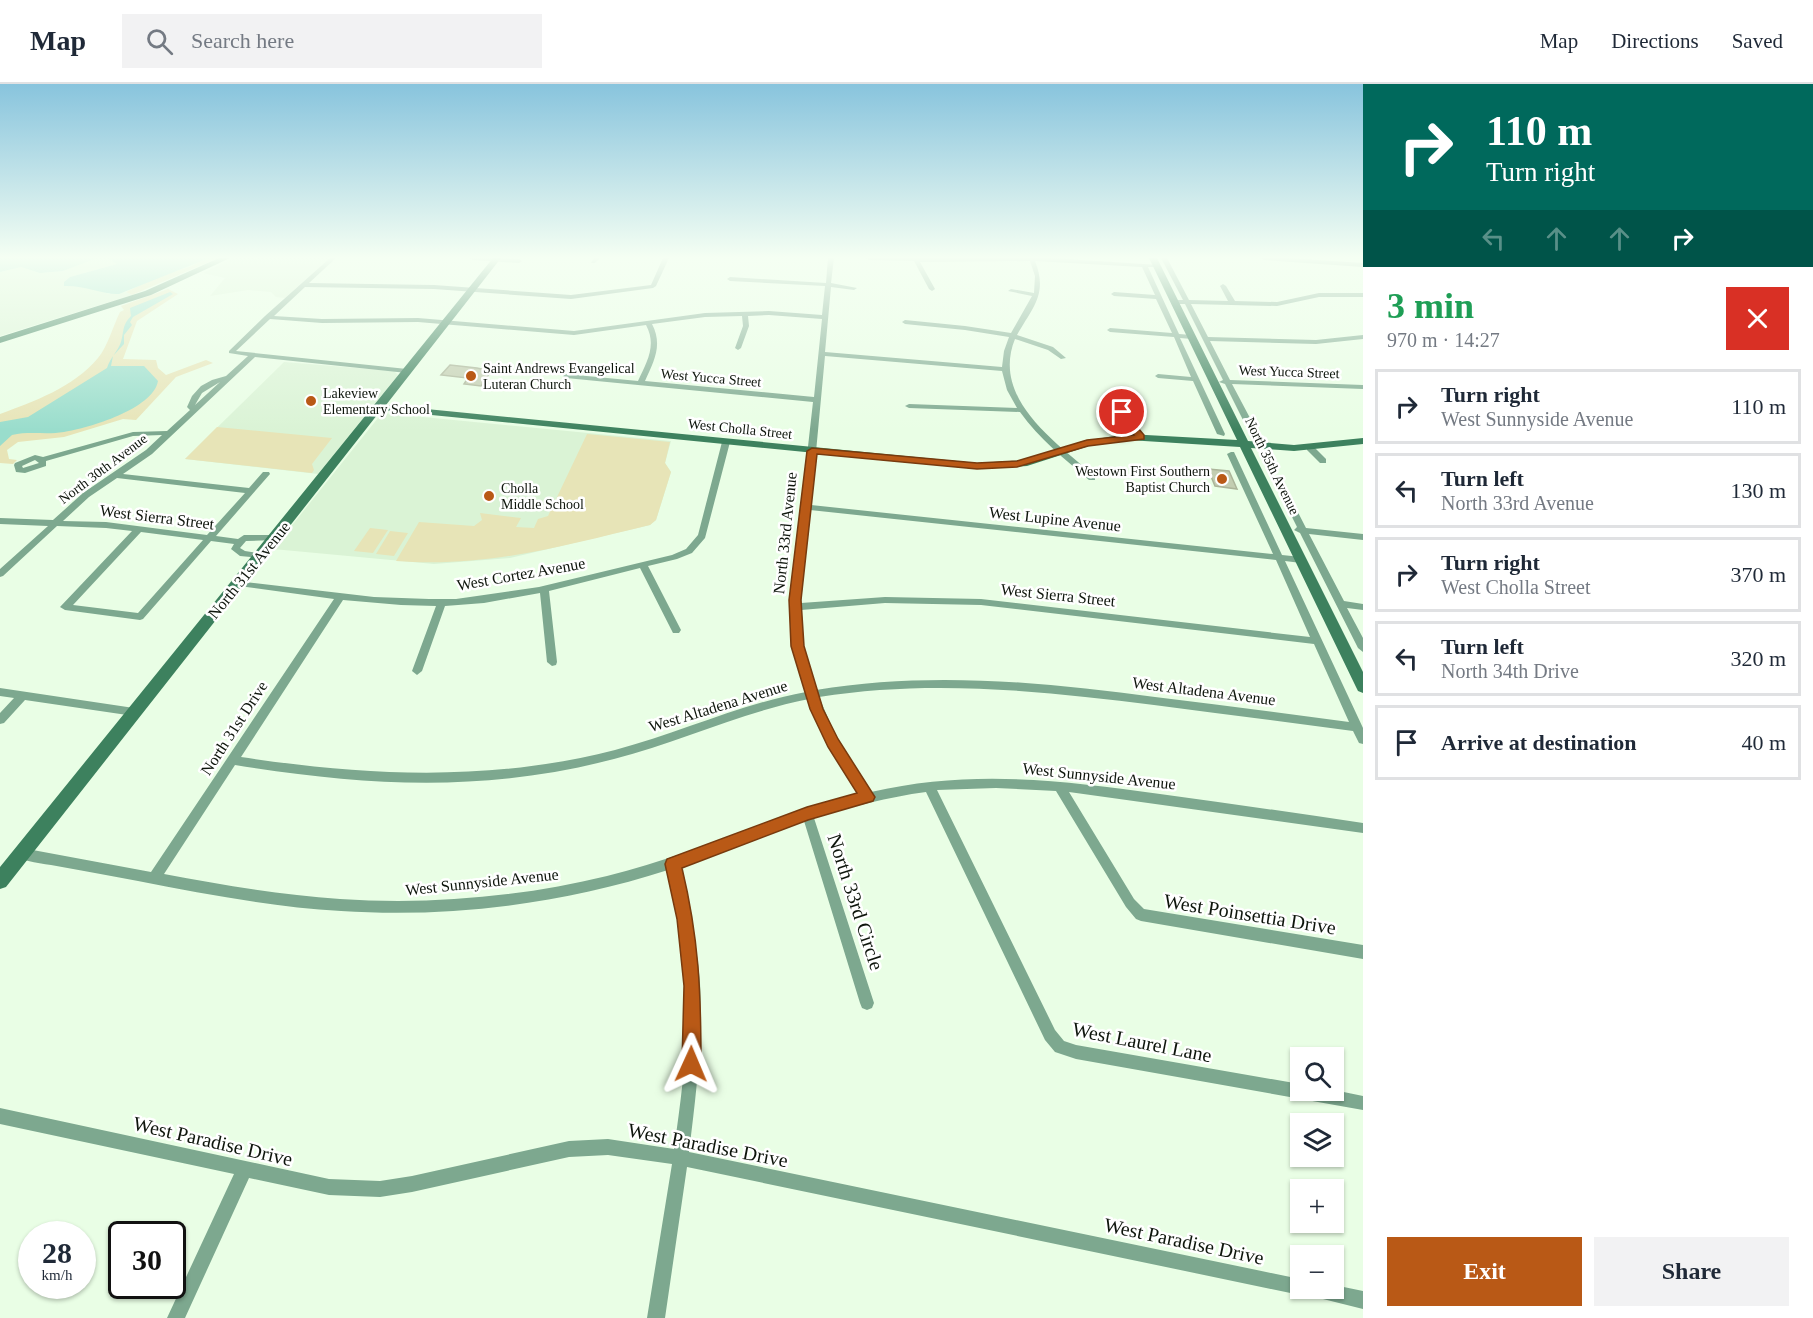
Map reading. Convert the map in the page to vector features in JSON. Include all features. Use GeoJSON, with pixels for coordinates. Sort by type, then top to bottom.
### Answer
{"type":"FeatureCollection","features":[{"type":"Feature","properties":{"kind":"street"},"geometry":{"type":"LineString","coordinates":[[0,340],[79,316]]}},
{"type":"Feature","properties":{"kind":"street"},"geometry":{"type":"LineString","coordinates":[[270,316],[231,352],[407,371]]}},
{"type":"Feature","properties":{"kind":"street","name":"North 31st Avenue"},"geometry":{"type":"LineString","coordinates":[[0,881],[451,316]]}},
{"type":"Feature","properties":{"kind":"street"},"geometry":{"type":"LineString","coordinates":[[267,318],[392,324],[445,323],[574,333],[648,322],[726,316]]}},
{"type":"Feature","properties":{"kind":"street"},"geometry":{"type":"LineString","coordinates":[[738,348],[746,326],[745,316]]}},
{"type":"Feature","properties":{"kind":"street"},"geometry":{"type":"LineString","coordinates":[[787,316],[825,317]]}},
{"type":"Feature","properties":{"kind":"street"},"geometry":{"type":"LineString","coordinates":[[1025,316],[1011,337],[1004,358],[1010,388],[1023,410],[1092,478]]}},
{"type":"Feature","properties":{"kind":"street","name":"North 35th Avenue"},"geometry":{"type":"LineString","coordinates":[[1167,316],[1221,434]]}},
{"type":"Feature","properties":{"kind":"street","name":"North 35th Avenue"},"geometry":{"type":"LineString","coordinates":[[1182,316],[1362,685]]}},
{"type":"Feature","properties":{"kind":"street","name":"North 35th Avenue"},"geometry":{"type":"LineString","coordinates":[[1194,316],[1246,418]]}},
{"type":"Feature","properties":{"kind":"street","name":"North 33rd Avenue"},"geometry":{"type":"LineString","coordinates":[[825,317],[795,607],[797,646],[811,695],[833,743],[868,797]]}},
{"type":"Feature","properties":{"kind":"street"},"geometry":{"type":"LineString","coordinates":[[641,383],[656,345],[657,336],[648,322]]}},
{"type":"Feature","properties":{"kind":"street"},"geometry":{"type":"LineString","coordinates":[[905,322],[957,326],[1011,337],[1049,348],[1063,358]]}},
{"type":"Feature","properties":{"kind":"street"},"geometry":{"type":"LineString","coordinates":[[1110,330],[1192,337]]}},
{"type":"Feature","properties":{"kind":"street"},"geometry":{"type":"LineString","coordinates":[[1206,339],[1316,342],[1363,337]]}},
{"type":"Feature","properties":{"kind":"street"},"geometry":{"type":"LineString","coordinates":[[822,354],[1005,369]]}},
{"type":"Feature","properties":{"kind":"street","name":"North 30th Avenue"},"geometry":{"type":"LineString","coordinates":[[0,574],[86,495],[143,457],[252,356]]}},
{"type":"Feature","properties":{"kind":"street","name":"West Yucca Street"},"geometry":{"type":"LineString","coordinates":[[566,376],[818,400]]}},
{"type":"Feature","properties":{"kind":"street"},"geometry":{"type":"LineString","coordinates":[[1158,376],[1196,379]]}},
{"type":"Feature","properties":{"kind":"street","name":"West Yucca Street"},"geometry":{"type":"LineString","coordinates":[[1214,381],[1363,387]]}},
{"type":"Feature","properties":{"kind":"street"},"geometry":{"type":"LineString","coordinates":[[909,406],[1023,410]]}},
{"type":"Feature","properties":{"kind":"street","name":"West Cholla Street"},"geometry":{"type":"LineString","coordinates":[[379,407],[977,466],[1027,463],[1101,441],[1140,437],[1310,448],[1363,441]]}},
{"type":"Feature","properties":{"kind":"street"},"geometry":{"type":"LineString","coordinates":[[1115,407],[1140,437]]}},
{"type":"Feature","properties":{"kind":"street"},"geometry":{"type":"LineString","coordinates":[[42,460],[134,434],[170,433]]}},
{"type":"Feature","properties":{"kind":"street","name":"West Cortez Avenue"},"geometry":{"type":"LineString","coordinates":[[239,583],[400,602],[442,602],[544,589],[674,557],[697,545],[702,536],[726,442]]}},
{"type":"Feature","properties":{"kind":"street"},"geometry":{"type":"LineString","coordinates":[[1310,448],[1323,461]]}},
{"type":"Feature","properties":{"kind":"street","name":"North 35th Avenue"},"geometry":{"type":"LineString","coordinates":[[1231,454],[1363,740]]}},
{"type":"Feature","properties":{"kind":"street"},"geometry":{"type":"LineString","coordinates":[[139,530],[65,607],[140,617],[266,474]]}},
{"type":"Feature","properties":{"kind":"street"},"geometry":{"type":"LineString","coordinates":[[115,475],[252,491]]}},
{"type":"Feature","properties":{"kind":"street","name":"North 35th Avenue"},"geometry":{"type":"LineString","coordinates":[[1279,483],[1363,648]]}},
{"type":"Feature","properties":{"kind":"street","name":"West Lupine Avenue"},"geometry":{"type":"LineString","coordinates":[[806,507],[1301,560]]}},
{"type":"Feature","properties":{"kind":"street","name":"West Sierra Street"},"geometry":{"type":"LineString","coordinates":[[0,521],[139,530],[238,542],[251,536],[274,537]]}},
{"type":"Feature","properties":{"kind":"street"},"geometry":{"type":"LineString","coordinates":[[1286,529],[1363,537]]}},
{"type":"Feature","properties":{"kind":"street","name":"West Sierra Street"},"geometry":{"type":"LineString","coordinates":[[238,542],[235,549],[237,552],[260,556]]}},
{"type":"Feature","properties":{"kind":"street"},"geometry":{"type":"LineString","coordinates":[[642,564],[676,630]]}},
{"type":"Feature","properties":{"kind":"street"},"geometry":{"type":"LineString","coordinates":[[544,589],[552,662]]}},
{"type":"Feature","properties":{"kind":"street","name":"North 31st Drive"},"geometry":{"type":"LineString","coordinates":[[155,877],[341,596]]}},
{"type":"Feature","properties":{"kind":"street","name":"West Sierra Street"},"geometry":{"type":"LineString","coordinates":[[795,607],[885,600],[981,602],[1317,641]]}},
{"type":"Feature","properties":{"kind":"street"},"geometry":{"type":"LineString","coordinates":[[417,671],[442,602]]}},
{"type":"Feature","properties":{"kind":"street"},"geometry":{"type":"LineString","coordinates":[[1341,604],[1363,607]]}},
{"type":"Feature","properties":{"kind":"street","name":"West Altadena Avenue"},"geometry":{"type":"LineString","coordinates":[[233,760],[311,773],[372,779],[438,780],[503,775],[616,754],[750,710],[811,695],[887,684],[995,683],[1053,688],[1357,727]]}},
{"type":"Feature","properties":{"kind":"street"},"geometry":{"type":"LineString","coordinates":[[0,692],[134,712]]}},
{"type":"Feature","properties":{"kind":"street"},"geometry":{"type":"LineString","coordinates":[[0,720],[23,695]]}},
{"type":"Feature","properties":{"kind":"street","name":"West Sunnyside Avenue"},"geometry":{"type":"LineString","coordinates":[[22,854],[260,896],[339,904],[404,907],[541,896],[606,882],[673,864],[807,813],[868,797],[929,786],[999,783],[1059,786],[1363,828]]}},
{"type":"Feature","properties":{"kind":"street","name":"West Laurel Lane"},"geometry":{"type":"LineString","coordinates":[[929,786],[1050,1035],[1060,1047],[1076,1052],[1363,1103]]}},
{"type":"Feature","properties":{"kind":"street","name":"West Poinsettia Drive"},"geometry":{"type":"LineString","coordinates":[[1059,786],[1130,903],[1142,915],[1363,952]]}},
{"type":"Feature","properties":{"kind":"street","name":"North 33rd Circle"},"geometry":{"type":"LineString","coordinates":[[807,813],[867,1003]]}},
{"type":"Feature","properties":{"kind":"street"},"geometry":{"type":"LineString","coordinates":[[656,1318],[691,1064],[693,986],[686,919],[673,864]]}},
{"type":"Feature","properties":{"kind":"street","name":"West Paradise Drive"},"geometry":{"type":"LineString","coordinates":[[0,1116],[329,1187],[380,1189],[436,1179],[568,1149],[608,1147],[679,1159],[1290,1285]]}},
{"type":"Feature","properties":{"kind":"street"},"geometry":{"type":"LineString","coordinates":[[176,1318],[245,1169]]}},
{"type":"Feature","properties":{"kind":"street"},"geometry":{"type":"LineString","coordinates":[[1344,1296],[1363,1300]]}},
{"type":"Feature","properties":{"kind":"shaded area"},"geometry":{"type":"Polygon","coordinates":[[[0,316],[66,316],[0,336],[0,316]]]}},
{"type":"Feature","properties":{"kind":"shaded area"},"geometry":{"type":"Polygon","coordinates":[[[119,316],[145,316],[137,321],[123,359],[156,360],[158,368],[166,375],[206,360],[213,363],[176,377],[136,420],[123,419],[64,437],[18,442],[7,450],[9,459],[17,460],[13,464],[0,463],[0,414],[39,399],[77,377],[98,358],[108,342],[119,316]]]}},
{"type":"Feature","properties":{"kind":"shaded area","name":"Lakeview Elementary School"},"geometry":{"type":"Polygon","coordinates":[[[284,362],[394,371],[398,375],[318,474],[185,459],[284,362]]]}},
{"type":"Feature","properties":{"kind":"shaded area","name":"Cholla Middle School"},"geometry":{"type":"Polygon","coordinates":[[[382,413],[671,441],[665,463],[671,472],[656,520],[650,525],[510,558],[434,564],[273,549],[382,413]]]}},
{"type":"Feature","properties":{"kind":"shaded area"},"geometry":{"type":"Polygon","coordinates":[[[217,427],[332,438],[312,464],[314,470],[312,473],[185,459],[217,427]]]}},
{"type":"Feature","properties":{"kind":"shaded area"},"geometry":{"type":"Polygon","coordinates":[[[587,434],[670,442],[665,463],[671,472],[656,520],[650,525],[524,554],[461,561],[396,561],[419,522],[474,526],[482,520],[480,513],[521,518],[516,527],[534,528],[538,519],[548,516],[587,434]]]}},
{"type":"Feature","properties":{"kind":"shaded area"},"geometry":{"type":"Polygon","coordinates":[[[370,528],[388,530],[373,553],[354,551],[370,528]]]}},
{"type":"Feature","properties":{"kind":"shaded area"},"geometry":{"type":"Polygon","coordinates":[[[390,531],[408,533],[394,556],[376,554],[390,531]]]}},
{"type":"Feature","properties":{"kind":"water"},"geometry":{"type":"Polygon","coordinates":[[[131,316],[135,316],[130,322],[132,325],[124,335],[124,344],[113,356],[121,342],[128,319],[131,316]]]}},
{"type":"Feature","properties":{"kind":"water"},"geometry":{"type":"Polygon","coordinates":[[[113,356],[111,366],[144,366],[158,381],[154,391],[145,400],[118,416],[89,426],[58,433],[12,435],[0,446],[0,422],[28,417],[107,368],[113,356]]]}},
{"type":"Feature","properties":{"kind":"building","name":"Saint Andrews Evangelical Luteran Church"},"geometry":{"type":"Polygon","coordinates":[[[450,365],[491,371],[481,386],[464,384],[468,378],[441,375],[450,365]]]}},
{"type":"Feature","properties":{"kind":"building","name":"Westown First Southern Baptist Church"},"geometry":{"type":"Polygon","coordinates":[[[1208,469],[1229,471],[1237,489],[1215,486],[1208,469]]]}},
{"type":"Feature","properties":{"kind":"place","name":"Saint Andrews Evangelical Luteran Church"},"geometry":{"type":"Point","coordinates":[471,376]}},
{"type":"Feature","properties":{"kind":"place","name":"Lakeview Elementary School"},"geometry":{"type":"Point","coordinates":[311,401]}},
{"type":"Feature","properties":{"kind":"place","name":"Westown First Southern Baptist Church"},"geometry":{"type":"Point","coordinates":[1222,479]}},
{"type":"Feature","properties":{"kind":"place","name":"Cholla Middle School"},"geometry":{"type":"Point","coordinates":[489,496]}},
{"type":"Feature","properties":{"kind":"route"},"geometry":{"type":"LineString","coordinates":[[691,1064],[693,986],[686,919],[673,864],[792,818],[868,797],[833,743],[817,709],[808,687],[797,646],[795,600],[812,451],[977,466],[1027,463],[1087,443],[1140,437],[1122,412]]}}]}
